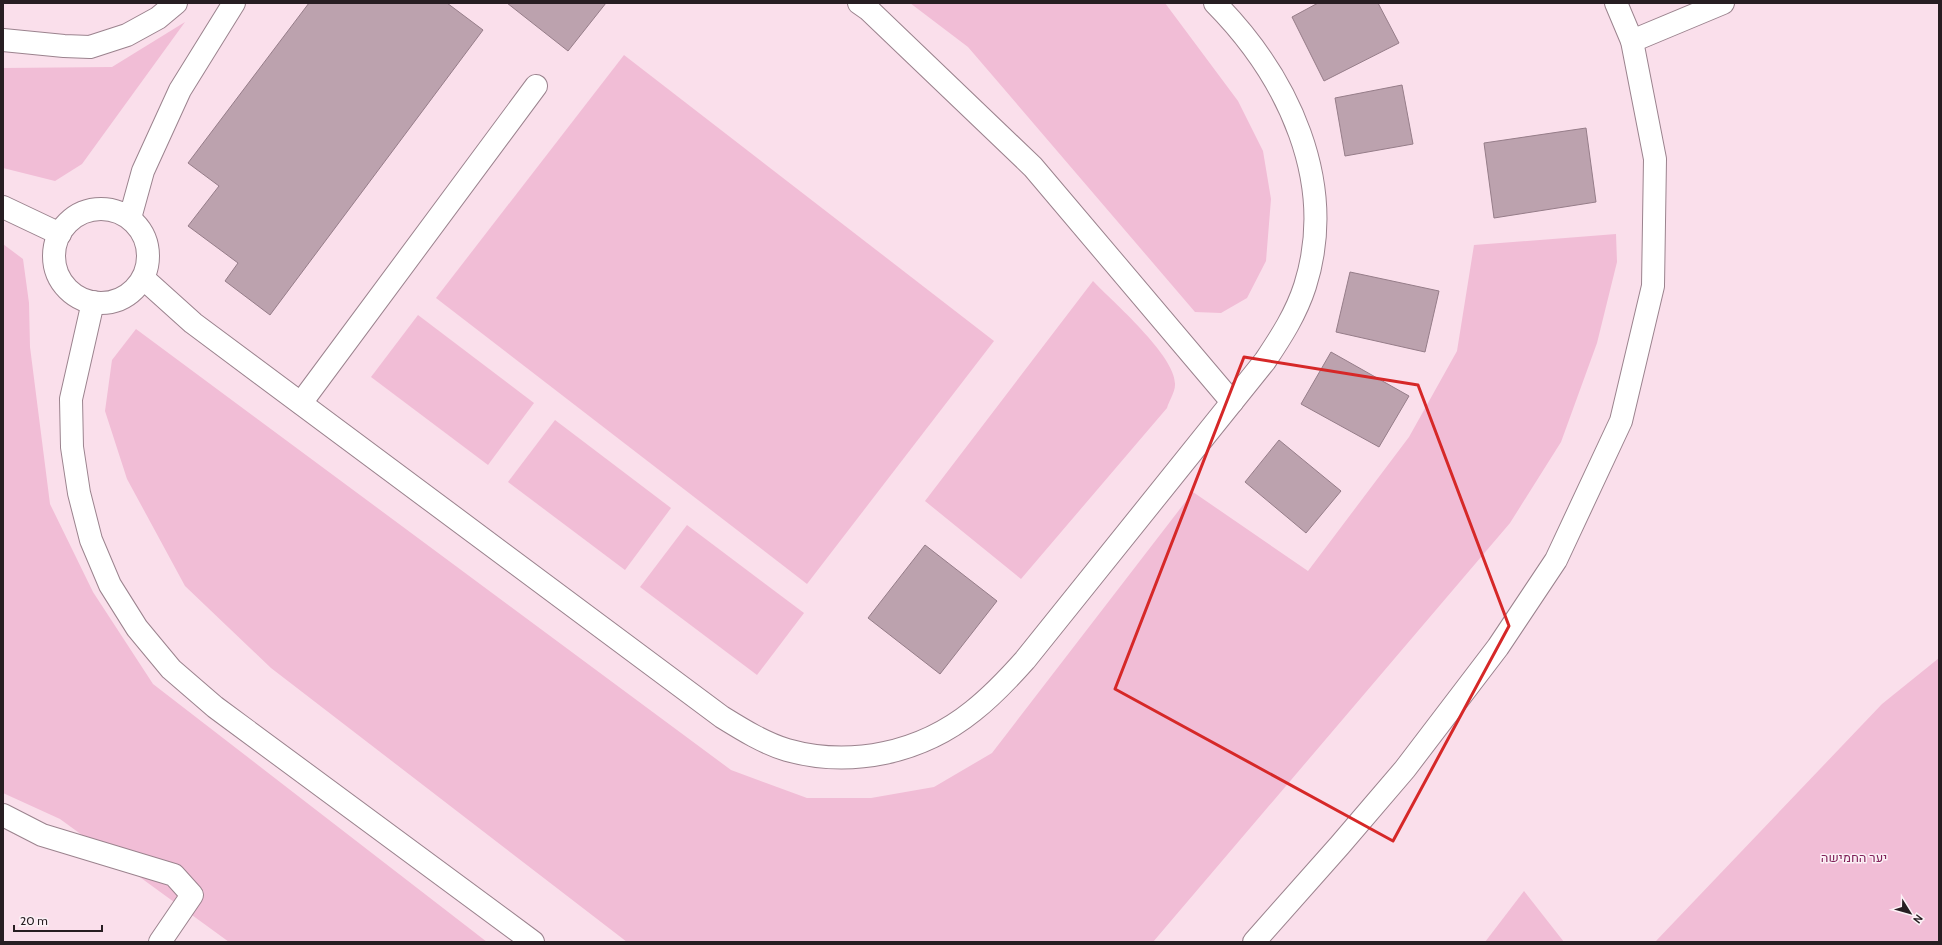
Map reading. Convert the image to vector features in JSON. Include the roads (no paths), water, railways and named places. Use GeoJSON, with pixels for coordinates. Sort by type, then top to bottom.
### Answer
{"type":"FeatureCollection","features":[{"type":"Feature","properties":{"kind":"street"},"geometry":{"type":"LineString","coordinates":[[3,40],[90,47],[127,35],[158,18],[176,3]]}},
{"type":"Feature","properties":{"kind":"street"},"geometry":{"type":"LineString","coordinates":[[130,218],[143,171],[180,90],[234,3]]}},
{"type":"Feature","properties":{"kind":"street"},"geometry":{"type":"LineString","coordinates":[[859,3],[869,10],[1033,168],[1232,402]]}},
{"type":"Feature","properties":{"kind":"street"},"geometry":{"type":"LineString","coordinates":[[143,278],[193,323],[722,717],[754,736],[786,750],[818,757],[850,758],[882,754],[913,745],[943,731],[973,712],[1000,688],[1025,660],[1265,361],[1289,325],[1305,287],[1314,248],[1316,209],[1311,169],[1299,130],[1282,91],[1259,54],[1230,18],[1215,3]]}},
{"type":"Feature","properties":{"kind":"street"},"geometry":{"type":"LineString","coordinates":[[1254,942],[1336,850],[1405,769],[1498,647],[1556,560],[1621,421],[1652,286],[1655,159],[1632,41],[1616,3]]}},
{"type":"Feature","properties":{"kind":"street"},"geometry":{"type":"LineString","coordinates":[[1632,41],[1723,3]]}},
{"type":"Feature","properties":{"kind":"street"},"geometry":{"type":"LineString","coordinates":[[301,403],[536,86]]}},
{"type":"Feature","properties":{"kind":"street"},"geometry":{"type":"LineString","coordinates":[[3,207],[60,234]]}},
{"type":"Feature","properties":{"kind":"street"},"geometry":{"type":"LineString","coordinates":[[109,209],[130,218],[140,229],[147,242],[148,264],[143,278],[134,290],[122,298],[108,303],[93,302],[73,294],[59,276],[54,256],[60,234],[64,228],[74,217],[88,211],[109,209]]}},
{"type":"Feature","properties":{"kind":"street"},"geometry":{"type":"LineString","coordinates":[[93,302],[71,399],[72,446],[78,486],[91,540],[110,585],[137,628],[172,669],[215,707],[533,942]]}},
{"type":"Feature","properties":{"kind":"street"},"geometry":{"type":"LineString","coordinates":[[3,815],[42,835],[174,875],[192,896],[160,942]]}},
{"type":"Feature","properties":{"kind":"park label","name":"יער החמישה"},"geometry":{"type":"Point","coordinates":[1854,857]}}]}
